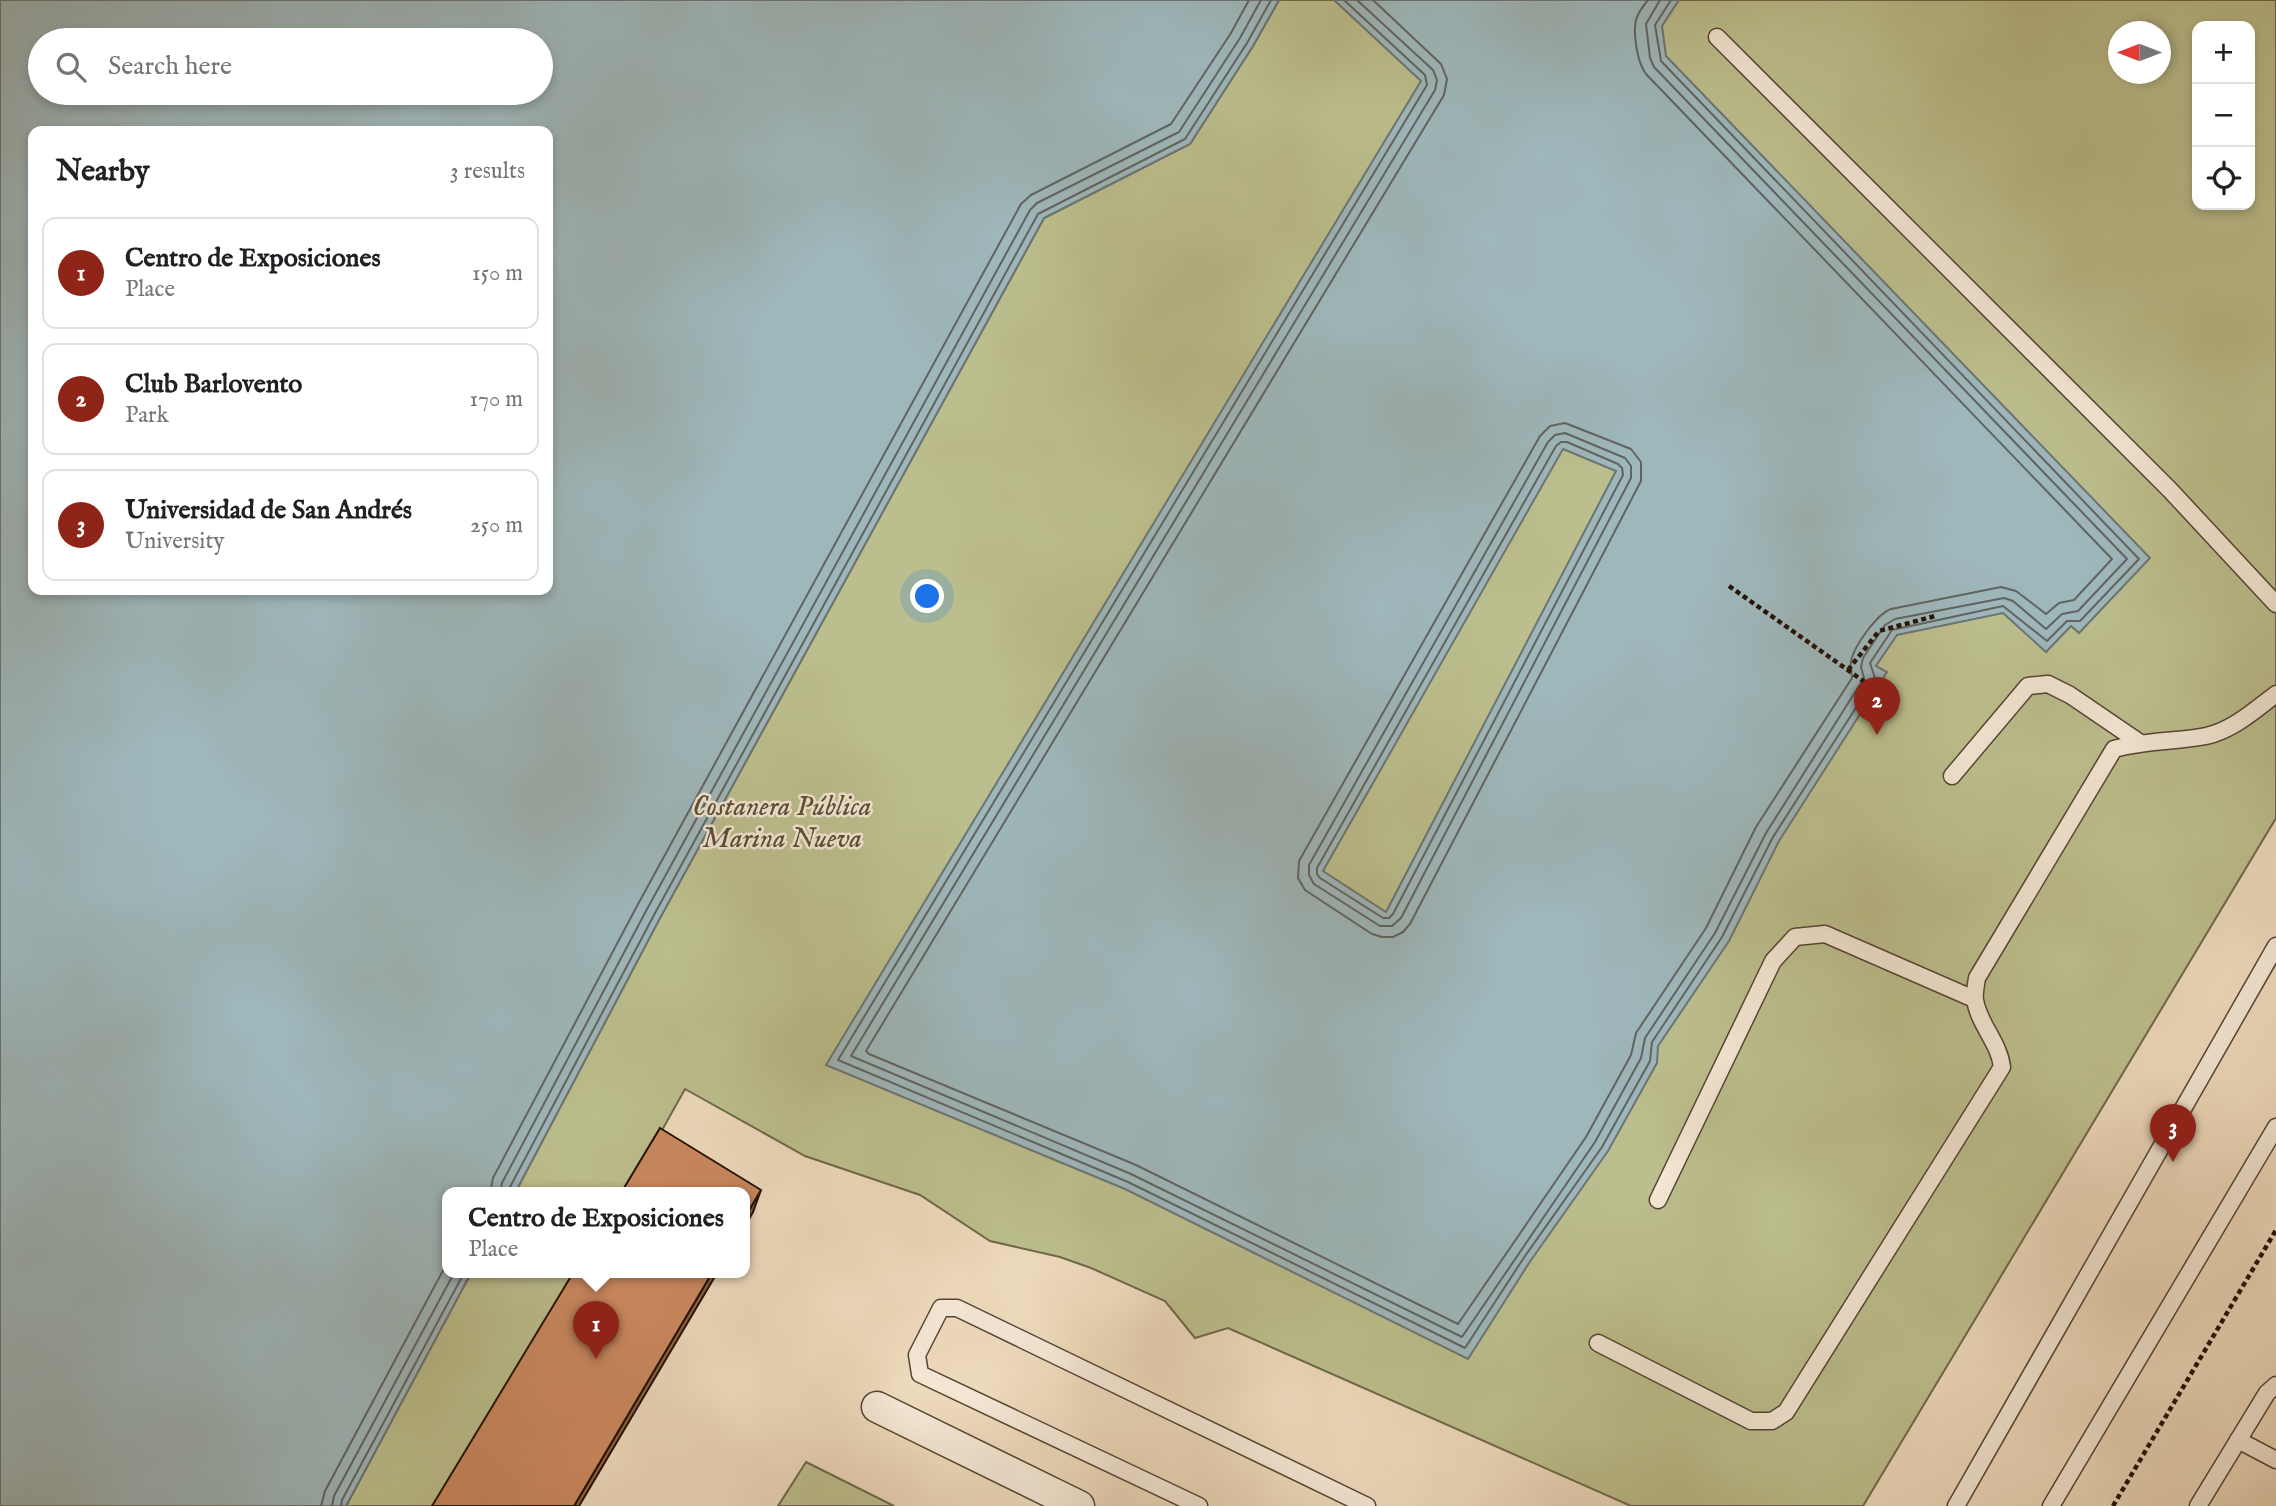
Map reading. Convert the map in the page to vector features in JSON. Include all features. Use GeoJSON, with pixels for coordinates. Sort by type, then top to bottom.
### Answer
{"type":"FeatureCollection","features":[{"type":"Feature","properties":{"kind":"street"},"geometry":{"type":"LineString","coordinates":[[877,1407],[1079,1506]]}},
{"type":"Feature","properties":{"kind":"lane"},"geometry":{"type":"LineString","coordinates":[[1717,37],[2170,490],[2276,604]]}},
{"type":"Feature","properties":{"kind":"lane"},"geometry":{"type":"LineString","coordinates":[[1952,776],[2028,686],[2048,684],[2070,695],[2139,742]]}},
{"type":"Feature","properties":{"kind":"lane"},"geometry":{"type":"LineString","coordinates":[[1598,1343],[1751,1422],[1772,1422],[1786,1412],[2002,1067],[2000,1053],[1974,999],[1977,978],[2114,749],[2139,742],[2208,736],[2245,719],[2276,694]]}},
{"type":"Feature","properties":{"kind":"lane"},"geometry":{"type":"LineString","coordinates":[[1658,1200],[1773,961],[1795,937],[1825,934],[1974,999]]}},
{"type":"Feature","properties":{"kind":"lane"},"geometry":{"type":"LineString","coordinates":[[1956,1506],[2276,946]]}},
{"type":"Feature","properties":{"kind":"lane"},"geometry":{"type":"LineString","coordinates":[[2051,1506],[2276,1127]]}},
{"type":"Feature","properties":{"kind":"lane"},"geometry":{"type":"LineString","coordinates":[[1199,1506],[920,1374],[917,1355],[941,1308],[957,1308],[1367,1506]]}},
{"type":"Feature","properties":{"kind":"lane"},"geometry":{"type":"LineString","coordinates":[[2198,1506],[2267,1393],[2276,1385]]}},
{"type":"Feature","properties":{"kind":"lane"},"geometry":{"type":"LineString","coordinates":[[2238,1440],[2276,1460]]}},
{"type":"Feature","properties":{"kind":"path"},"geometry":{"type":"LineString","coordinates":[[1729,586],[1876,690]]}},
{"type":"Feature","properties":{"kind":"path"},"geometry":{"type":"LineString","coordinates":[[1848,670],[1879,631],[1936,616]]}},
{"type":"Feature","properties":{"kind":"path"},"geometry":{"type":"LineString","coordinates":[[2113,1506],[2276,1230]]}},
{"type":"Feature","properties":{"kind":"green space","name":"Costanera Pública Marina Nueva"},"geometry":{"type":"Polygon","coordinates":[[[1279,0],[2276,0],[2276,818],[1863,1506],[1631,1506],[1228,1328],[1195,1338],[1165,1301],[1060,1257],[990,1241],[920,1195],[805,1156],[685,1089],[630,1187],[518,1187],[660,918],[1044,218],[1190,144],[1279,0]]]}},
{"type":"Feature","properties":{"kind":"green space"},"geometry":{"type":"Polygon","coordinates":[[[468,1278],[575,1278],[437,1506],[346,1506],[468,1278]]]}},
{"type":"Feature","properties":{"kind":"green space"},"geometry":{"type":"Polygon","coordinates":[[[806,1462],[894,1506],[778,1506],[806,1462]]]}},
{"type":"Feature","properties":{"kind":"water"},"geometry":{"type":"Polygon","coordinates":[[[0,0],[1279,0],[1190,144],[1044,218],[660,918],[518,1187],[442,1187],[442,1278],[468,1278],[346,1506],[0,1506],[0,0]]]}},
{"type":"Feature","properties":{"kind":"water"},"geometry":{"type":"Polygon","coordinates":[[[1334,0],[1679,0],[1662,26],[1666,56],[2150,558],[2079,633],[2071,626],[2046,652],[2003,613],[1897,635],[1876,666],[1887,672],[1779,841],[1729,941],[1658,1046],[1657,1063],[1608,1151],[1529,1263],[1468,1359],[1125,1189],[826,1065],[1421,81],[1334,0]],[[1563,449],[1323,871],[1386,912],[1616,471],[1563,449]]]}},
{"type":"Feature","properties":{"kind":"building"},"geometry":{"type":"Polygon","coordinates":[[[660,1128],[761,1190],[750,1209],[750,1187],[625,1187],[660,1128]]]}},
{"type":"Feature","properties":{"kind":"building"},"geometry":{"type":"Polygon","coordinates":[[[570,1278],[709,1278],[574,1506],[432,1506],[570,1278]]]}},
{"type":"Feature","properties":{"kind":"place","name":"Club Barlovento"},"geometry":{"type":"Point","coordinates":[1877,735]}},
{"type":"Feature","properties":{"kind":"place","name":"Universidad de San Andrés"},"geometry":{"type":"Point","coordinates":[2173,1162]}},
{"type":"Feature","properties":{"kind":"place","name":"Centro de Exposiciones"},"geometry":{"type":"Point","coordinates":[596,1359]}}]}
